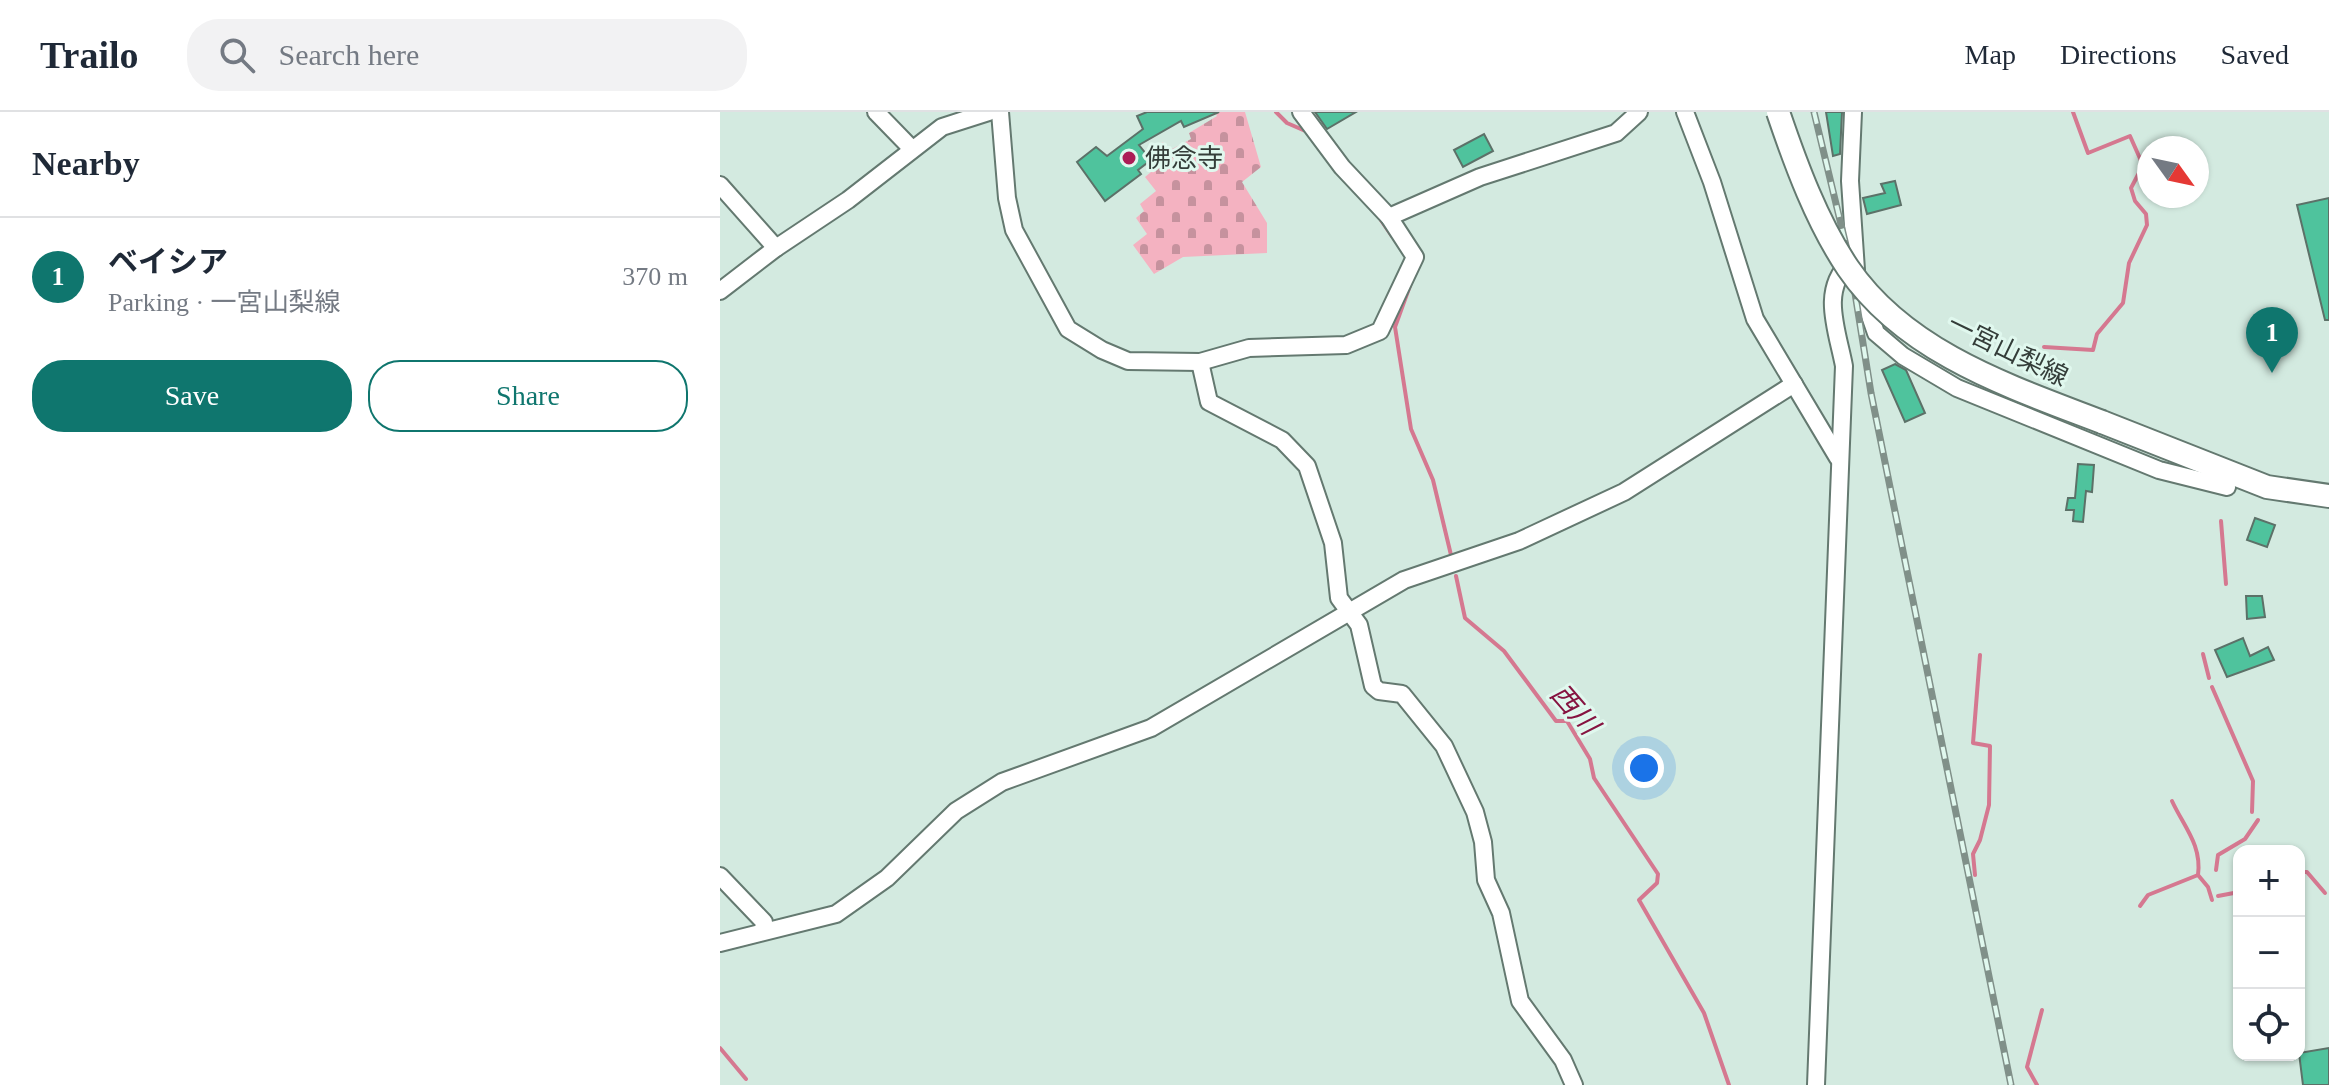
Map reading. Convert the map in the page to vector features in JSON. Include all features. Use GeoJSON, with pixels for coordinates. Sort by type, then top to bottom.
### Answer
{"type":"FeatureCollection","features":[{"type":"Feature","properties":{"kind":"main road","name":"一宮山梨線"},"geometry":{"type":"LineString","coordinates":[[1778,112],[1825,227],[1849,270],[1883,307],[1942,353],[1983,375],[2102,422],[2228,486],[2267,487],[2329,496]]}},
{"type":"Feature","properties":{"kind":"street"},"geometry":{"type":"LineString","coordinates":[[876,112],[911,148]]}},
{"type":"Feature","properties":{"kind":"street"},"geometry":{"type":"LineString","coordinates":[[720,291],[776,248],[848,200],[911,148],[942,127],[989,112]]}},
{"type":"Feature","properties":{"kind":"street"},"geometry":{"type":"LineString","coordinates":[[1000,112],[1007,198],[1014,230],[1068,329],[1128,361],[1200,362],[1249,348],[1346,345],[1380,331],[1415,257],[1389,217],[1342,167],[1301,112]]}},
{"type":"Feature","properties":{"kind":"street"},"geometry":{"type":"LineString","coordinates":[[1389,217],[1494,172],[1616,133],[1639,112]]}},
{"type":"Feature","properties":{"kind":"street"},"geometry":{"type":"LineString","coordinates":[[1685,112],[1712,182],[1755,319],[1839,459]]}},
{"type":"Feature","properties":{"kind":"street"},"geometry":{"type":"LineString","coordinates":[[1853,112],[1850,181],[1856,276]]}},
{"type":"Feature","properties":{"kind":"street"},"geometry":{"type":"LineString","coordinates":[[720,185],[776,248]]}},
{"type":"Feature","properties":{"kind":"street"},"geometry":{"type":"LineString","coordinates":[[1816,1085],[1844,366],[1832,287],[1850,262],[1876,333],[1903,356],[1957,388],[2159,470],[2228,486]]}},
{"type":"Feature","properties":{"kind":"street"},"geometry":{"type":"LineString","coordinates":[[1200,362],[1209,402],[1282,440],[1307,466],[1333,543],[1339,598],[1359,625],[1373,686],[1379,691],[1402,694],[1444,746],[1475,812],[1483,842],[1486,880],[1501,913],[1520,1001],[1563,1060],[1574,1085]]}},
{"type":"Feature","properties":{"kind":"street"},"geometry":{"type":"LineString","coordinates":[[720,943],[836,914],[887,878],[956,811],[1002,782],[1151,728],[1404,580],[1519,541],[1624,492],[1794,384]]}},
{"type":"Feature","properties":{"kind":"street"},"geometry":{"type":"LineString","coordinates":[[720,876],[764,922],[763,931]]}},
{"type":"Feature","properties":{"kind":"green space"},"geometry":{"type":"Polygon","coordinates":[[[1215,112],[1245,112],[1261,167],[1242,182],[1267,223],[1267,253],[1183,257],[1154,274],[1133,245],[1147,234],[1136,218],[1144,211],[1140,204],[1156,191],[1145,177],[1163,162],[1152,149],[1163,142],[1170,150],[1191,139],[1189,133],[1217,116],[1215,112]]]}},
{"type":"Feature","properties":{"kind":"building"},"geometry":{"type":"Polygon","coordinates":[[[1147,112],[1219,112],[1184,127],[1181,121],[1139,145],[1151,160],[1138,170],[1141,174],[1105,201],[1077,162],[1096,147],[1107,156],[1143,129],[1137,116],[1147,112]]]}},
{"type":"Feature","properties":{"kind":"building"},"geometry":{"type":"Polygon","coordinates":[[[1315,112],[1356,112],[1327,129],[1315,112]]]}},
{"type":"Feature","properties":{"kind":"building"},"geometry":{"type":"Polygon","coordinates":[[[1826,112],[1842,112],[1840,154],[1833,156],[1826,112]]]}},
{"type":"Feature","properties":{"kind":"building"},"geometry":{"type":"Polygon","coordinates":[[[1484,134],[1493,151],[1463,167],[1454,150],[1484,134]]]}},
{"type":"Feature","properties":{"kind":"building"},"geometry":{"type":"Polygon","coordinates":[[[1895,181],[1901,205],[1867,214],[1863,198],[1885,193],[1881,184],[1895,181]]]}},
{"type":"Feature","properties":{"kind":"building"},"geometry":{"type":"Polygon","coordinates":[[[2329,198],[2329,320],[2325,320],[2297,205],[2329,198]]]}},
{"type":"Feature","properties":{"kind":"building"},"geometry":{"type":"Polygon","coordinates":[[[1895,364],[1906,370],[1925,413],[1905,422],[1882,370],[1895,364]]]}},
{"type":"Feature","properties":{"kind":"building"},"geometry":{"type":"Polygon","coordinates":[[[2078,464],[2094,465],[2092,492],[2086,491],[2083,522],[2073,521],[2074,510],[2066,510],[2068,498],[2075,498],[2078,464]]]}},
{"type":"Feature","properties":{"kind":"building"},"geometry":{"type":"Polygon","coordinates":[[[2255,518],[2275,525],[2267,547],[2247,540],[2255,518]]]}},
{"type":"Feature","properties":{"kind":"building"},"geometry":{"type":"Polygon","coordinates":[[[2246,596],[2262,596],[2265,617],[2247,619],[2246,596]]]}},
{"type":"Feature","properties":{"kind":"building"},"geometry":{"type":"Polygon","coordinates":[[[2243,638],[2250,656],[2268,647],[2274,660],[2227,677],[2215,650],[2243,638]]]}},
{"type":"Feature","properties":{"kind":"building"},"geometry":{"type":"Polygon","coordinates":[[[2329,1048],[2329,1085],[2303,1085],[2300,1061],[2305,1061],[2305,1052],[2329,1048]]]}},
{"type":"Feature","properties":{"kind":"waterway","name":"西川"},"geometry":{"type":"LineString","coordinates":[[1276,112],[1287,123],[1310,133]]}},
{"type":"Feature","properties":{"kind":"waterway"},"geometry":{"type":"LineString","coordinates":[[2073,112],[2088,153],[2130,136],[2137,152]]}},
{"type":"Feature","properties":{"kind":"waterway"},"geometry":{"type":"LineString","coordinates":[[2137,177],[2131,188],[2137,203]]}},
{"type":"Feature","properties":{"kind":"waterway"},"geometry":{"type":"LineString","coordinates":[[2044,347],[2093,350],[2097,334],[2123,303],[2129,263],[2147,225],[2146,214],[2141,208]]}},
{"type":"Feature","properties":{"kind":"waterway","name":"西川"},"geometry":{"type":"LineString","coordinates":[[1381,220],[1392,236]]}},
{"type":"Feature","properties":{"kind":"waterway","name":"西川"},"geometry":{"type":"LineString","coordinates":[[1412,280],[1395,327],[1411,429],[1433,480],[1451,555]]}},
{"type":"Feature","properties":{"kind":"waterway"},"geometry":{"type":"LineString","coordinates":[[2221,521],[2226,584]]}},
{"type":"Feature","properties":{"kind":"waterway","name":"西川"},"geometry":{"type":"LineString","coordinates":[[1456,576],[1465,618],[1504,651],[1556,721],[1567,721],[1590,759],[1594,778],[1658,874],[1657,883],[1639,900],[1704,1013],[1729,1085]]}},
{"type":"Feature","properties":{"kind":"waterway"},"geometry":{"type":"LineString","coordinates":[[2203,654],[2209,678]]}},
{"type":"Feature","properties":{"kind":"waterway"},"geometry":{"type":"LineString","coordinates":[[1975,875],[1973,854],[1989,805],[1990,746],[1973,743],[1980,655]]}},
{"type":"Feature","properties":{"kind":"waterway"},"geometry":{"type":"LineString","coordinates":[[2212,687],[2253,781],[2252,812]]}},
{"type":"Feature","properties":{"kind":"waterway"},"geometry":{"type":"LineString","coordinates":[[2140,906],[2148,895],[2198,875],[2195,845],[2172,801]]}},
{"type":"Feature","properties":{"kind":"waterway"},"geometry":{"type":"LineString","coordinates":[[2216,870],[2218,855],[2245,839],[2258,820]]}},
{"type":"Feature","properties":{"kind":"waterway"},"geometry":{"type":"LineString","coordinates":[[2305,872],[2325,893]]}},
{"type":"Feature","properties":{"kind":"waterway"},"geometry":{"type":"LineString","coordinates":[[2198,875],[2208,887],[2212,900]]}},
{"type":"Feature","properties":{"kind":"waterway"},"geometry":{"type":"LineString","coordinates":[[2218,896],[2233,893]]}},
{"type":"Feature","properties":{"kind":"waterway"},"geometry":{"type":"LineString","coordinates":[[2037,1085],[2027,1067],[2042,1010]]}},
{"type":"Feature","properties":{"kind":"waterway"},"geometry":{"type":"LineString","coordinates":[[720,1048],[746,1079]]}},
{"type":"Feature","properties":{"kind":"railway"},"geometry":{"type":"LineString","coordinates":[[1814,112],[1850,262],[1871,393],[2011,1085]]}},
{"type":"Feature","properties":{"kind":"place","name":"佛念寺"},"geometry":{"type":"Point","coordinates":[1129,158]}},
{"type":"Feature","properties":{"kind":"place","name":"ベイシア"},"geometry":{"type":"Point","coordinates":[2272,373]}}]}
